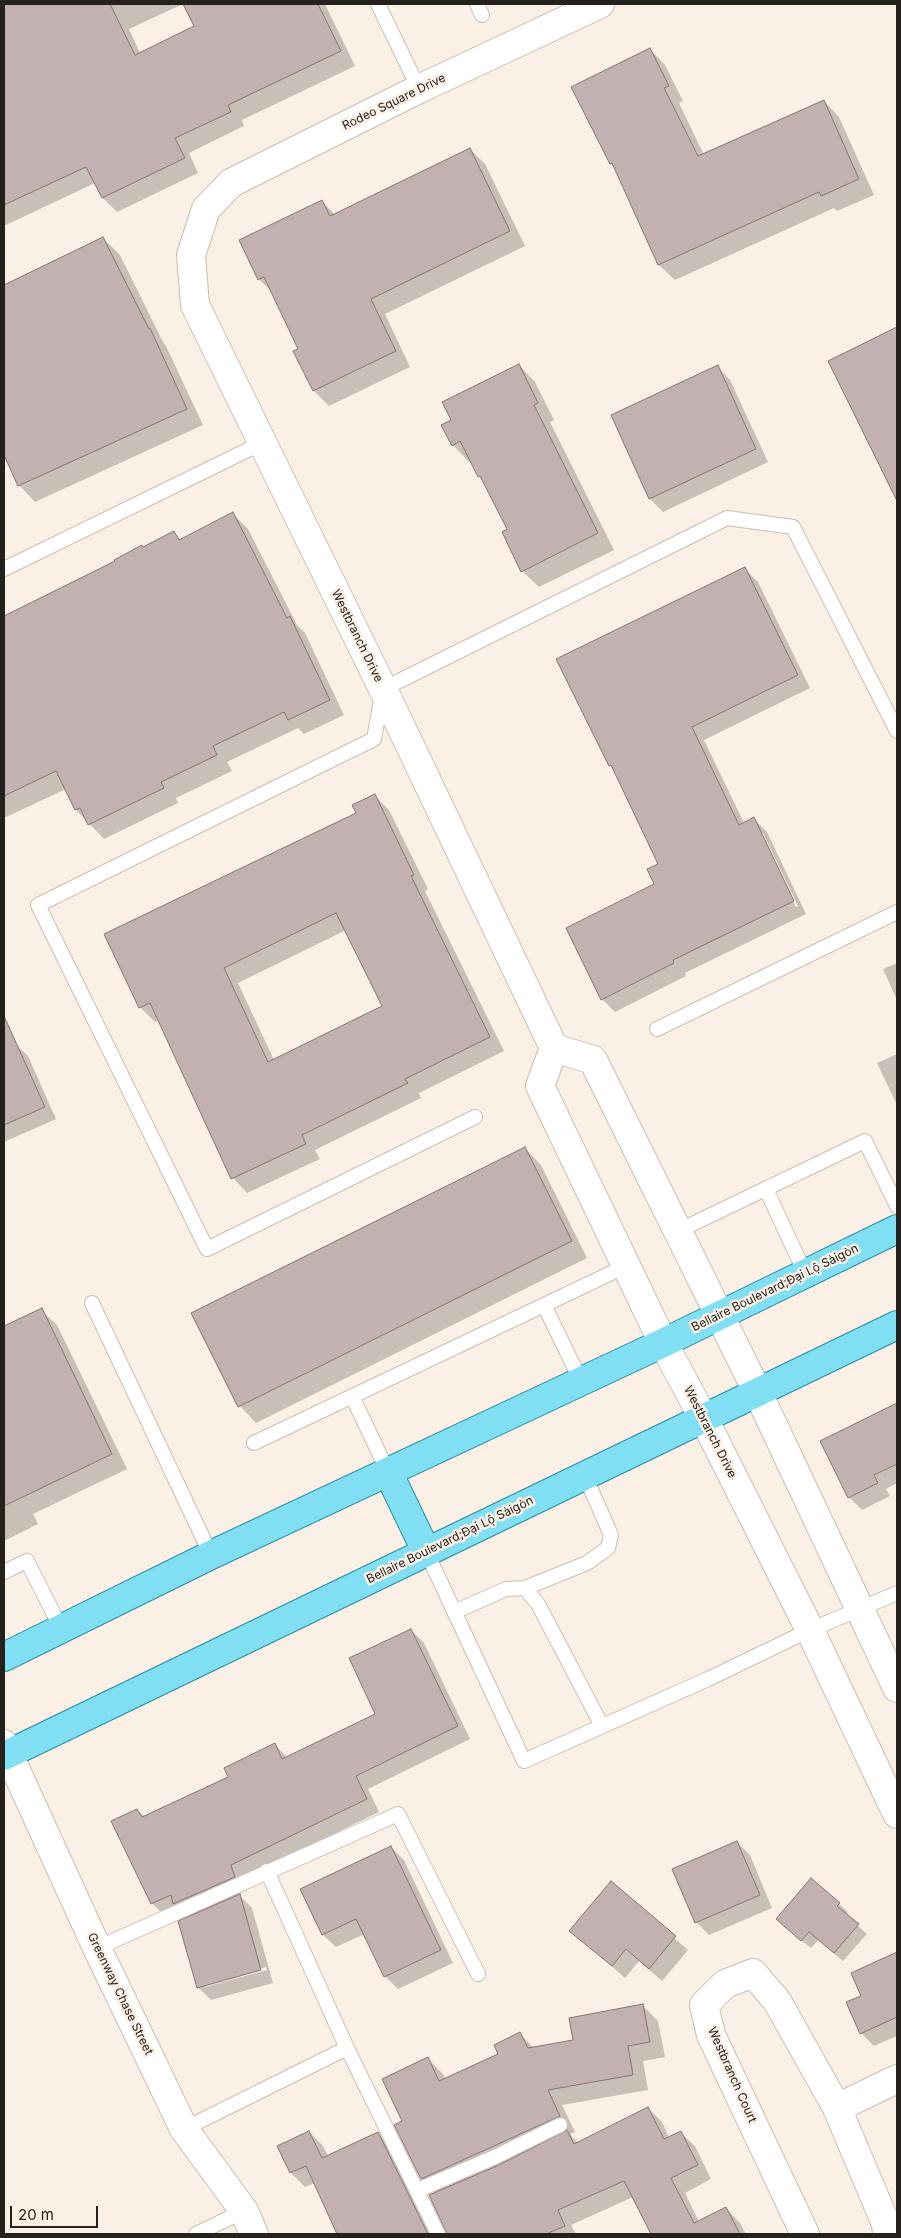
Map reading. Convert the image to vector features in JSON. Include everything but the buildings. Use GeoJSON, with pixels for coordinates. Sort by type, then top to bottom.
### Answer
{"type":"FeatureCollection","features":[{"type":"Feature","properties":{"kind":"main road","name":"Bellaire Boulevard;Đại Lộ Sàigòn"},"geometry":{"type":"LineString","coordinates":[[4,1657],[211,1555],[663,1343],[897,1229]]}},
{"type":"Feature","properties":{"kind":"main road","name":"Bellaire Boulevard;Đại Lộ Sàigòn"},"geometry":{"type":"LineString","coordinates":[[5,1751],[585,1476],[897,1325]]}},
{"type":"Feature","properties":{"kind":"main road"},"geometry":{"type":"LineString","coordinates":[[388,1472],[426,1551]]}},
{"type":"Feature","properties":{"kind":"street","name":"Rodeo Square Drive"},"geometry":{"type":"LineString","coordinates":[[203,219],[206,209],[231,183],[419,90],[600,4]]}},
{"type":"Feature","properties":{"kind":"street","name":"Westbranch Drive"},"geometry":{"type":"LineString","coordinates":[[203,219],[191,255],[195,306],[383,689],[554,1048],[540,1086],[663,1343],[704,1419],[810,1630],[897,1814]]}},
{"type":"Feature","properties":{"kind":"street"},"geometry":{"type":"LineString","coordinates":[[554,1048],[593,1060],[720,1314],[897,1688]]}},
{"type":"Feature","properties":{"kind":"street","name":"Greenway Chase Street"},"geometry":{"type":"LineString","coordinates":[[5,1751],[184,2129],[249,2223]]}},
{"type":"Feature","properties":{"kind":"street","name":"Westbranch Court"},"geometry":{"type":"LineString","coordinates":[[805,2234],[711,2035],[704,2004],[725,1984],[753,1973],[777,2001],[837,2108],[886,2224],[886,2234]]}},
{"type":"Feature","properties":{"kind":"street"},"geometry":{"type":"LineString","coordinates":[[837,2108],[897,2078]]}},
{"type":"Feature","properties":{"kind":"lane"},"geometry":{"type":"LineString","coordinates":[[378,4],[419,90]]}},
{"type":"Feature","properties":{"kind":"lane"},"geometry":{"type":"LineString","coordinates":[[4,569],[262,443]]}},
{"type":"Feature","properties":{"kind":"lane"},"geometry":{"type":"LineString","coordinates":[[475,1118],[207,1249],[38,905],[374,739],[383,689],[727,518],[793,527],[897,731]]}},
{"type":"Feature","properties":{"kind":"lane"},"geometry":{"type":"LineString","coordinates":[[657,1029],[897,912]]}},
{"type":"Feature","properties":{"kind":"lane"},"geometry":{"type":"LineString","coordinates":[[678,1231],[865,1141],[897,1206]]}},
{"type":"Feature","properties":{"kind":"lane"},"geometry":{"type":"LineString","coordinates":[[766,1189],[805,1273]]}},
{"type":"Feature","properties":{"kind":"lane"},"geometry":{"type":"LineString","coordinates":[[254,1443],[626,1266]]}},
{"type":"Feature","properties":{"kind":"lane"},"geometry":{"type":"LineString","coordinates":[[92,1303],[211,1555]]}},
{"type":"Feature","properties":{"kind":"lane"},"geometry":{"type":"LineString","coordinates":[[544,1305],[581,1381]]}},
{"type":"Feature","properties":{"kind":"lane"},"geometry":{"type":"LineString","coordinates":[[352,1396],[388,1472]]}},
{"type":"Feature","properties":{"kind":"lane"},"geometry":{"type":"LineString","coordinates":[[454,1612],[506,1589],[525,1588],[587,1563],[608,1548],[611,1535],[585,1476]]}},
{"type":"Feature","properties":{"kind":"lane"},"geometry":{"type":"LineString","coordinates":[[426,1551],[524,1761],[708,1679],[810,1630],[897,1593]]}},
{"type":"Feature","properties":{"kind":"lane"},"geometry":{"type":"LineString","coordinates":[[4,1572],[27,1561],[62,1628]]}},
{"type":"Feature","properties":{"kind":"lane"},"geometry":{"type":"LineString","coordinates":[[525,1588],[538,1604],[602,1726]]}},
{"type":"Feature","properties":{"kind":"lane"},"geometry":{"type":"LineString","coordinates":[[97,1948],[398,1814],[478,1974]]}},
{"type":"Feature","properties":{"kind":"lane"},"geometry":{"type":"LineString","coordinates":[[267,1871],[347,2048],[438,2234]]}},
{"type":"Feature","properties":{"kind":"lane"},"geometry":{"type":"LineString","coordinates":[[184,2129],[347,2048]]}},
{"type":"Feature","properties":{"kind":"lane"},"geometry":{"type":"LineString","coordinates":[[418,2190],[495,2157],[560,2125]]}},
{"type":"Feature","properties":{"kind":"lane"},"geometry":{"type":"LineString","coordinates":[[196,2234],[249,2223]]}}]}
